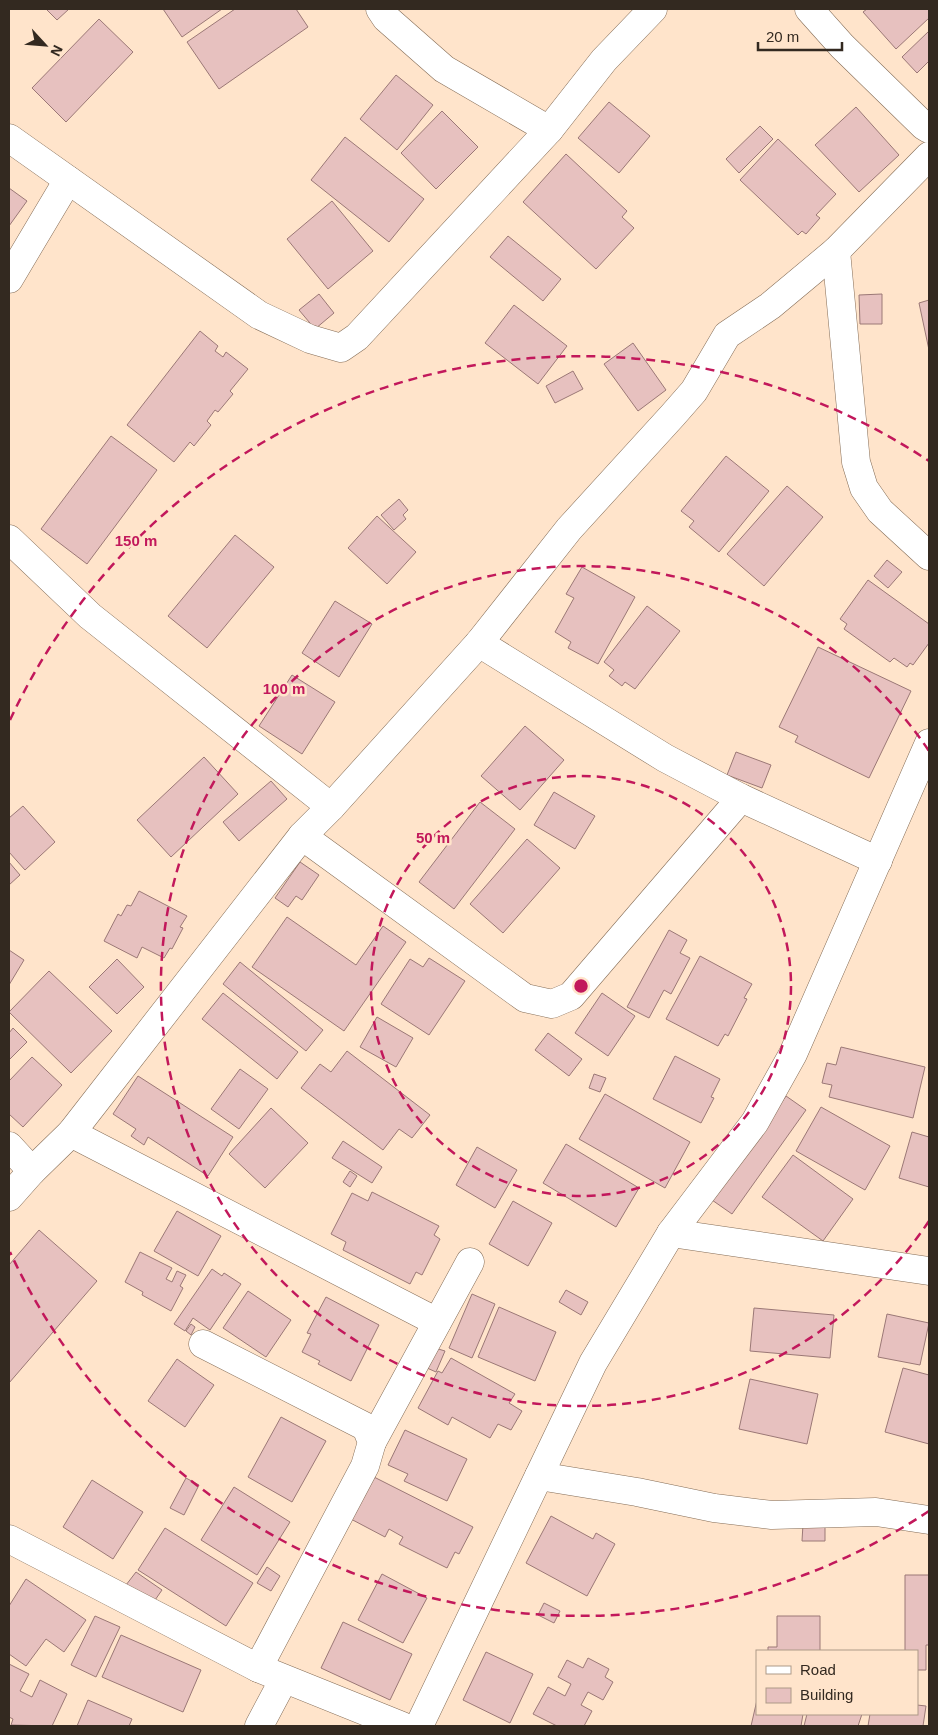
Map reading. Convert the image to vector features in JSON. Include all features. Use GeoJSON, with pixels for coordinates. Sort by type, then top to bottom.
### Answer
{"type":"FeatureCollection","features":[{"type":"Feature","properties":{"kind":"street"},"geometry":{"type":"LineString","coordinates":[[380,9],[386,18],[444,69],[550,130]]}},
{"type":"Feature","properties":{"kind":"street"},"geometry":{"type":"LineString","coordinates":[[9,138],[260,315],[310,339],[341,348],[357,337],[550,130],[604,60],[653,9]]}},
{"type":"Feature","properties":{"kind":"street"},"geometry":{"type":"LineString","coordinates":[[809,9],[849,53],[929,129]]}},
{"type":"Feature","properties":{"kind":"street"},"geometry":{"type":"LineString","coordinates":[[9,1197],[70,1133],[302,836],[331,807],[479,643],[569,529],[694,391],[727,335],[770,306],[836,251],[929,156]]}},
{"type":"Feature","properties":{"kind":"street"},"geometry":{"type":"LineString","coordinates":[[9,279],[68,180]]}},
{"type":"Feature","properties":{"kind":"street"},"geometry":{"type":"LineString","coordinates":[[836,251],[856,462],[864,488],[880,511],[929,556]]}},
{"type":"Feature","properties":{"kind":"street"},"geometry":{"type":"LineString","coordinates":[[9,539],[90,616],[331,807]]}},
{"type":"Feature","properties":{"kind":"street"},"geometry":{"type":"LineString","coordinates":[[479,643],[666,758],[741,798],[878,861]]}},
{"type":"Feature","properties":{"kind":"street"},"geometry":{"type":"LineString","coordinates":[[419,1726],[593,1362],[671,1234],[755,1122],[793,1054],[929,743]]}},
{"type":"Feature","properties":{"kind":"street"},"geometry":{"type":"LineString","coordinates":[[302,836],[525,998],[552,1004],[571,996],[741,798]]}},
{"type":"Feature","properties":{"kind":"street"},"geometry":{"type":"LineString","coordinates":[[70,1133],[437,1322]]}},
{"type":"Feature","properties":{"kind":"street"},"geometry":{"type":"LineString","coordinates":[[9,1146],[32,1171]]}},
{"type":"Feature","properties":{"kind":"street"},"geometry":{"type":"LineString","coordinates":[[671,1234],[929,1271]]}},
{"type":"Feature","properties":{"kind":"street"},"geometry":{"type":"LineString","coordinates":[[258,1668],[365,1466],[372,1442],[470,1262]]}},
{"type":"Feature","properties":{"kind":"street"},"geometry":{"type":"LineString","coordinates":[[203,1344],[366,1427],[372,1442]]}},
{"type":"Feature","properties":{"kind":"street"},"geometry":{"type":"LineString","coordinates":[[539,1476],[637,1492],[714,1508],[772,1515],[876,1512],[929,1520]]}},
{"type":"Feature","properties":{"kind":"street"},"geometry":{"type":"LineString","coordinates":[[9,1539],[258,1668],[402,1726]]}},
{"type":"Feature","properties":{"kind":"street"},"geometry":{"type":"LineString","coordinates":[[259,1726],[284,1679]]}},
{"type":"Feature","properties":{"kind":"building"},"geometry":{"type":"Polygon","coordinates":[[[46,9],[69,9],[57,20],[46,9]]]}},
{"type":"Feature","properties":{"kind":"building"},"geometry":{"type":"Polygon","coordinates":[[[163,9],[222,9],[182,37],[163,9]]]}},
{"type":"Feature","properties":{"kind":"building"},"geometry":{"type":"Polygon","coordinates":[[[235,9],[296,9],[308,27],[219,89],[187,42],[235,9]]]}},
{"type":"Feature","properties":{"kind":"building"},"geometry":{"type":"Polygon","coordinates":[[[867,9],[929,9],[929,18],[896,49],[863,12],[867,9]]]}},
{"type":"Feature","properties":{"kind":"building"},"geometry":{"type":"Polygon","coordinates":[[[99,19],[133,52],[66,122],[32,88],[99,19]]]}},
{"type":"Feature","properties":{"kind":"building"},"geometry":{"type":"Polygon","coordinates":[[[929,31],[929,61],[917,73],[902,57],[929,31]]]}},
{"type":"Feature","properties":{"kind":"building"},"geometry":{"type":"Polygon","coordinates":[[[396,75],[433,105],[397,150],[360,119],[396,75]]]}},
{"type":"Feature","properties":{"kind":"building"},"geometry":{"type":"Polygon","coordinates":[[[609,102],[650,136],[619,173],[578,138],[609,102]]]}},
{"type":"Feature","properties":{"kind":"building"},"geometry":{"type":"Polygon","coordinates":[[[856,107],[899,155],[859,192],[815,145],[856,107]]]}},
{"type":"Feature","properties":{"kind":"building"},"geometry":{"type":"Polygon","coordinates":[[[442,111],[478,147],[436,189],[401,153],[442,111]]]}},
{"type":"Feature","properties":{"kind":"building"},"geometry":{"type":"Polygon","coordinates":[[[760,126],[773,139],[739,173],[726,159],[760,126]]]}},
{"type":"Feature","properties":{"kind":"building"},"geometry":{"type":"Polygon","coordinates":[[[345,137],[424,199],[389,242],[311,180],[345,137]]]}},
{"type":"Feature","properties":{"kind":"building"},"geometry":{"type":"Polygon","coordinates":[[[778,139],[836,194],[816,215],[820,218],[806,234],[802,231],[798,235],[740,180],[778,139]]]}},
{"type":"Feature","properties":{"kind":"building"},"geometry":{"type":"Polygon","coordinates":[[[566,154],[627,211],[622,217],[634,228],[596,269],[523,202],[566,154]]]}},
{"type":"Feature","properties":{"kind":"building"},"geometry":{"type":"Polygon","coordinates":[[[9,188],[27,201],[9,226],[9,188]]]}},
{"type":"Feature","properties":{"kind":"building"},"geometry":{"type":"Polygon","coordinates":[[[332,201],[373,251],[328,289],[287,239],[332,201]]]}},
{"type":"Feature","properties":{"kind":"building"},"geometry":{"type":"Polygon","coordinates":[[[508,236],[561,279],[543,301],[490,257],[508,236]]]}},
{"type":"Feature","properties":{"kind":"building"},"geometry":{"type":"Polygon","coordinates":[[[319,294],[334,313],[315,329],[299,310],[319,294]]]}},
{"type":"Feature","properties":{"kind":"building"},"geometry":{"type":"Polygon","coordinates":[[[882,294],[882,324],[860,324],[859,295],[882,294]]]}},
{"type":"Feature","properties":{"kind":"building"},"geometry":{"type":"Polygon","coordinates":[[[929,300],[929,350],[919,303],[929,300]]]}},
{"type":"Feature","properties":{"kind":"building"},"geometry":{"type":"Polygon","coordinates":[[[514,305],[567,346],[538,384],[485,343],[514,305]]]}},
{"type":"Feature","properties":{"kind":"building"},"geometry":{"type":"Polygon","coordinates":[[[200,331],[218,346],[215,351],[223,357],[226,352],[248,369],[230,391],[233,394],[218,412],[215,410],[207,421],[211,425],[194,446],[190,442],[174,462],[127,425],[200,331]]]}},
{"type":"Feature","properties":{"kind":"building"},"geometry":{"type":"Polygon","coordinates":[[[633,343],[666,390],[638,411],[604,364],[633,343]]]}},
{"type":"Feature","properties":{"kind":"building"},"geometry":{"type":"Polygon","coordinates":[[[573,371],[583,389],[555,403],[546,386],[573,371]]]}},
{"type":"Feature","properties":{"kind":"building"},"geometry":{"type":"Polygon","coordinates":[[[111,436],[157,470],[87,564],[41,529],[111,436]]]}},
{"type":"Feature","properties":{"kind":"building"},"geometry":{"type":"Polygon","coordinates":[[[726,456],[769,491],[719,552],[689,527],[694,521],[681,511],[726,456]]]}},
{"type":"Feature","properties":{"kind":"building"},"geometry":{"type":"Polygon","coordinates":[[[787,486],[823,517],[764,586],[727,554],[787,486]]]}},
{"type":"Feature","properties":{"kind":"building"},"geometry":{"type":"Polygon","coordinates":[[[399,499],[408,510],[403,515],[406,519],[394,530],[381,515],[399,499]]]}},
{"type":"Feature","properties":{"kind":"building"},"geometry":{"type":"Polygon","coordinates":[[[377,516],[416,552],[387,584],[348,548],[377,516]]]}},
{"type":"Feature","properties":{"kind":"building"},"geometry":{"type":"Polygon","coordinates":[[[235,535],[274,567],[207,648],[168,616],[235,535]]]}},
{"type":"Feature","properties":{"kind":"building"},"geometry":{"type":"Polygon","coordinates":[[[887,560],[902,572],[888,588],[874,576],[887,560]]]}},
{"type":"Feature","properties":{"kind":"building"},"geometry":{"type":"Polygon","coordinates":[[[582,567],[635,597],[598,664],[568,648],[571,642],[555,632],[574,598],[566,594],[582,567]]]}},
{"type":"Feature","properties":{"kind":"building"},"geometry":{"type":"Polygon","coordinates":[[[868,580],[929,624],[929,643],[913,665],[910,663],[907,667],[894,658],[890,662],[844,629],[847,624],[840,619],[868,580]]]}},
{"type":"Feature","properties":{"kind":"building"},"geometry":{"type":"Polygon","coordinates":[[[335,601],[372,624],[339,677],[302,653],[335,601]]]}},
{"type":"Feature","properties":{"kind":"building"},"geometry":{"type":"Polygon","coordinates":[[[647,606],[680,631],[635,689],[625,682],[622,686],[609,676],[614,670],[604,662],[647,606]]]}},
{"type":"Feature","properties":{"kind":"building"},"geometry":{"type":"Polygon","coordinates":[[[818,647],[911,691],[869,778],[795,742],[798,736],[779,727],[818,647]]]}},
{"type":"Feature","properties":{"kind":"building"},"geometry":{"type":"Polygon","coordinates":[[[292,675],[335,702],[302,754],[259,726],[292,675]]]}},
{"type":"Feature","properties":{"kind":"building"},"geometry":{"type":"Polygon","coordinates":[[[525,726],[564,760],[520,810],[481,776],[525,726]]]}},
{"type":"Feature","properties":{"kind":"building"},"geometry":{"type":"Polygon","coordinates":[[[736,752],[771,765],[762,788],[727,775],[736,752]]]}},
{"type":"Feature","properties":{"kind":"building"},"geometry":{"type":"Polygon","coordinates":[[[204,757],[238,794],[171,857],[137,820],[204,757]]]}},
{"type":"Feature","properties":{"kind":"building"},"geometry":{"type":"Polygon","coordinates":[[[271,781],[287,799],[239,841],[223,822],[271,781]]]}},
{"type":"Feature","properties":{"kind":"building"},"geometry":{"type":"Polygon","coordinates":[[[554,792],[595,816],[575,849],[534,825],[554,792]]]}},
{"type":"Feature","properties":{"kind":"building"},"geometry":{"type":"Polygon","coordinates":[[[480,802],[515,829],[454,909],[419,882],[480,802]]]}},
{"type":"Feature","properties":{"kind":"building"},"geometry":{"type":"Polygon","coordinates":[[[23,806],[55,842],[25,870],[9,852],[9,818],[23,806]]]}},
{"type":"Feature","properties":{"kind":"building"},"geometry":{"type":"Polygon","coordinates":[[[527,839],[560,868],[503,933],[470,904],[527,839]]]}},
{"type":"Feature","properties":{"kind":"building"},"geometry":{"type":"Polygon","coordinates":[[[9,862],[20,875],[9,885],[9,862]]]}},
{"type":"Feature","properties":{"kind":"building"},"geometry":{"type":"Polygon","coordinates":[[[300,862],[319,875],[302,900],[296,896],[288,907],[275,898],[300,862]]]}},
{"type":"Feature","properties":{"kind":"building"},"geometry":{"type":"Polygon","coordinates":[[[139,891],[187,916],[180,927],[183,928],[172,949],[170,948],[164,958],[142,947],[137,958],[104,941],[118,914],[121,916],[127,905],[131,906],[139,891]]]}},
{"type":"Feature","properties":{"kind":"building"},"geometry":{"type":"Polygon","coordinates":[[[287,917],[356,965],[383,926],[406,942],[344,1031],[252,967],[287,917]]]}},
{"type":"Feature","properties":{"kind":"building"},"geometry":{"type":"Polygon","coordinates":[[[669,930],[687,940],[680,953],[690,958],[671,994],[664,990],[649,1018],[627,1007],[669,930]]]}},
{"type":"Feature","properties":{"kind":"building"},"geometry":{"type":"Polygon","coordinates":[[[9,950],[24,960],[9,985],[9,950]]]}},
{"type":"Feature","properties":{"kind":"building"},"geometry":{"type":"Polygon","coordinates":[[[700,956],[752,984],[744,998],[747,999],[728,1036],[725,1034],[718,1046],[666,1019],[700,956]]]}},
{"type":"Feature","properties":{"kind":"building"},"geometry":{"type":"Polygon","coordinates":[[[429,958],[465,981],[429,1035],[381,1004],[410,959],[423,967],[429,958]]]}},
{"type":"Feature","properties":{"kind":"building"},"geometry":{"type":"Polygon","coordinates":[[[117,959],[144,987],[117,1014],[89,987],[117,959]]]}},
{"type":"Feature","properties":{"kind":"building"},"geometry":{"type":"Polygon","coordinates":[[[240,962],[323,1030],[306,1051],[223,984],[240,962]]]}},
{"type":"Feature","properties":{"kind":"building"},"geometry":{"type":"Polygon","coordinates":[[[49,971],[112,1031],[71,1073],[9,1012],[49,971]]]}},
{"type":"Feature","properties":{"kind":"building"},"geometry":{"type":"Polygon","coordinates":[[[223,993],[298,1052],[277,1079],[202,1019],[223,993]]]}},
{"type":"Feature","properties":{"kind":"building"},"geometry":{"type":"Polygon","coordinates":[[[602,993],[635,1016],[608,1056],[575,1033],[602,993]]]}},
{"type":"Feature","properties":{"kind":"building"},"geometry":{"type":"Polygon","coordinates":[[[377,1017],[413,1038],[396,1067],[360,1047],[377,1017]]]}},
{"type":"Feature","properties":{"kind":"building"},"geometry":{"type":"Polygon","coordinates":[[[13,1028],[27,1042],[9,1060],[9,1033],[13,1028]]]}},
{"type":"Feature","properties":{"kind":"building"},"geometry":{"type":"Polygon","coordinates":[[[548,1033],[582,1059],[569,1076],[535,1050],[548,1033]]]}},
{"type":"Feature","properties":{"kind":"building"},"geometry":{"type":"Polygon","coordinates":[[[841,1047],[925,1067],[913,1118],[829,1097],[832,1085],[822,1083],[827,1063],[836,1065],[841,1047]]]}},
{"type":"Feature","properties":{"kind":"building"},"geometry":{"type":"Polygon","coordinates":[[[347,1051],[430,1115],[412,1138],[399,1129],[383,1150],[301,1088],[320,1064],[331,1072],[347,1051]]]}},
{"type":"Feature","properties":{"kind":"building"},"geometry":{"type":"Polygon","coordinates":[[[675,1056],[720,1079],[711,1097],[714,1098],[701,1123],[653,1099],[675,1056]]]}},
{"type":"Feature","properties":{"kind":"building"},"geometry":{"type":"Polygon","coordinates":[[[32,1057],[62,1085],[23,1127],[9,1114],[9,1081],[32,1057]]]}},
{"type":"Feature","properties":{"kind":"building"},"geometry":{"type":"Polygon","coordinates":[[[240,1069],[268,1089],[239,1129],[211,1109],[240,1069]]]}},
{"type":"Feature","properties":{"kind":"building"},"geometry":{"type":"Polygon","coordinates":[[[594,1074],[606,1078],[600,1092],[589,1088],[594,1074]]]}},
{"type":"Feature","properties":{"kind":"building"},"geometry":{"type":"Polygon","coordinates":[[[138,1076],[233,1137],[208,1176],[148,1137],[144,1145],[131,1136],[136,1129],[113,1114],[138,1076]]]}},
{"type":"Feature","properties":{"kind":"building"},"geometry":{"type":"Polygon","coordinates":[[[605,1094],[690,1142],[665,1188],[579,1139],[605,1094]]]}},
{"type":"Feature","properties":{"kind":"building"},"geometry":{"type":"Polygon","coordinates":[[[786,1096],[806,1110],[732,1214],[712,1200],[786,1096]]]}},
{"type":"Feature","properties":{"kind":"building"},"geometry":{"type":"Polygon","coordinates":[[[821,1107],[890,1146],[865,1190],[796,1151],[821,1107]]]}},
{"type":"Feature","properties":{"kind":"building"},"geometry":{"type":"Polygon","coordinates":[[[271,1108],[308,1143],[265,1188],[229,1154],[271,1108]]]}},
{"type":"Feature","properties":{"kind":"building"},"geometry":{"type":"Polygon","coordinates":[[[912,1132],[929,1137],[929,1187],[899,1178],[912,1132]]]}},
{"type":"Feature","properties":{"kind":"building"},"geometry":{"type":"Polygon","coordinates":[[[343,1141],[382,1167],[372,1183],[332,1158],[343,1141]]]}},
{"type":"Feature","properties":{"kind":"building"},"geometry":{"type":"Polygon","coordinates":[[[566,1144],[639,1188],[616,1227],[543,1183],[566,1144]]]}},
{"type":"Feature","properties":{"kind":"building"},"geometry":{"type":"Polygon","coordinates":[[[477,1147],[517,1170],[495,1208],[456,1185],[477,1147]]]}},
{"type":"Feature","properties":{"kind":"building"},"geometry":{"type":"Polygon","coordinates":[[[793,1155],[853,1199],[823,1241],[762,1197],[793,1155]]]}},
{"type":"Feature","properties":{"kind":"building"},"geometry":{"type":"Polygon","coordinates":[[[350,1171],[357,1176],[350,1187],[343,1182],[350,1171]]]}},
{"type":"Feature","properties":{"kind":"building"},"geometry":{"type":"Polygon","coordinates":[[[372,1192],[439,1226],[434,1235],[440,1239],[422,1275],[416,1272],[410,1284],[343,1250],[346,1242],[331,1234],[352,1193],[368,1201],[372,1192]]]}},
{"type":"Feature","properties":{"kind":"building"},"geometry":{"type":"Polygon","coordinates":[[[513,1201],[552,1223],[528,1266],[489,1244],[513,1201]]]}},
{"type":"Feature","properties":{"kind":"building"},"geometry":{"type":"Polygon","coordinates":[[[177,1211],[221,1236],[198,1276],[154,1251],[177,1211]]]}},
{"type":"Feature","properties":{"kind":"building"},"geometry":{"type":"Polygon","coordinates":[[[39,1230],[97,1281],[9,1383],[9,1265],[39,1230]]]}},
{"type":"Feature","properties":{"kind":"building"},"geometry":{"type":"Polygon","coordinates":[[[140,1252],[172,1268],[166,1279],[172,1282],[177,1271],[186,1275],[180,1286],[183,1288],[171,1311],[142,1295],[143,1292],[125,1282],[140,1252]]]}},
{"type":"Feature","properties":{"kind":"building"},"geometry":{"type":"Polygon","coordinates":[[[212,1269],[222,1276],[224,1273],[241,1284],[210,1330],[193,1318],[185,1331],[174,1324],[212,1269]]]}},
{"type":"Feature","properties":{"kind":"building"},"geometry":{"type":"Polygon","coordinates":[[[566,1290],[588,1302],[581,1315],[559,1302],[566,1290]]]}},
{"type":"Feature","properties":{"kind":"building"},"geometry":{"type":"Polygon","coordinates":[[[248,1291],[291,1320],[266,1357],[223,1328],[248,1291]]]}},
{"type":"Feature","properties":{"kind":"building"},"geometry":{"type":"Polygon","coordinates":[[[472,1294],[495,1304],[472,1358],[449,1348],[472,1294]]]}},
{"type":"Feature","properties":{"kind":"building"},"geometry":{"type":"Polygon","coordinates":[[[326,1297],[379,1325],[351,1381],[318,1364],[320,1361],[302,1352],[311,1334],[307,1333],[326,1297]]]}},
{"type":"Feature","properties":{"kind":"building"},"geometry":{"type":"Polygon","coordinates":[[[499,1307],[556,1332],[535,1381],[478,1357],[499,1307]]]}},
{"type":"Feature","properties":{"kind":"building"},"geometry":{"type":"Polygon","coordinates":[[[754,1308],[834,1315],[830,1358],[750,1351],[754,1308]]]}},
{"type":"Feature","properties":{"kind":"building"},"geometry":{"type":"Polygon","coordinates":[[[887,1314],[929,1323],[920,1365],[878,1357],[887,1314]]]}},
{"type":"Feature","properties":{"kind":"building"},"geometry":{"type":"Polygon","coordinates":[[[191,1324],[195,1327],[191,1335],[186,1331],[191,1324]]]}},
{"type":"Feature","properties":{"kind":"building"},"geometry":{"type":"Polygon","coordinates":[[[435,1348],[445,1351],[436,1372],[427,1368],[435,1348]]]}},
{"type":"Feature","properties":{"kind":"building"},"geometry":{"type":"Polygon","coordinates":[[[451,1358],[515,1394],[509,1403],[522,1411],[511,1430],[498,1424],[490,1438],[452,1417],[448,1425],[418,1408],[438,1371],[442,1373],[451,1358]]]}},
{"type":"Feature","properties":{"kind":"building"},"geometry":{"type":"Polygon","coordinates":[[[177,1359],[214,1385],[185,1427],[148,1401],[177,1359]]]}},
{"type":"Feature","properties":{"kind":"building"},"geometry":{"type":"Polygon","coordinates":[[[903,1368],[929,1375],[929,1444],[885,1432],[903,1368]]]}},
{"type":"Feature","properties":{"kind":"building"},"geometry":{"type":"Polygon","coordinates":[[[750,1379],[818,1394],[807,1444],[739,1429],[750,1379]]]}},
{"type":"Feature","properties":{"kind":"building"},"geometry":{"type":"Polygon","coordinates":[[[281,1417],[326,1441],[292,1502],[248,1477],[281,1417]]]}},
{"type":"Feature","properties":{"kind":"building"},"geometry":{"type":"Polygon","coordinates":[[[405,1430],[467,1459],[447,1501],[404,1481],[408,1474],[388,1465],[405,1430]]]}},
{"type":"Feature","properties":{"kind":"building"},"geometry":{"type":"Polygon","coordinates":[[[370,1475],[473,1527],[459,1554],[455,1552],[447,1568],[399,1544],[403,1537],[389,1529],[385,1537],[349,1518],[370,1475]]]}},
{"type":"Feature","properties":{"kind":"building"},"geometry":{"type":"Polygon","coordinates":[[[186,1478],[199,1485],[184,1515],[170,1508],[186,1478]]]}},
{"type":"Feature","properties":{"kind":"building"},"geometry":{"type":"Polygon","coordinates":[[[92,1480],[143,1512],[113,1559],[63,1527],[92,1480]]]}},
{"type":"Feature","properties":{"kind":"building"},"geometry":{"type":"Polygon","coordinates":[[[234,1487],[290,1522],[257,1575],[201,1540],[234,1487]]]}},
{"type":"Feature","properties":{"kind":"building"},"geometry":{"type":"Polygon","coordinates":[[[551,1516],[593,1539],[596,1533],[615,1544],[587,1596],[526,1563],[551,1516]]]}},
{"type":"Feature","properties":{"kind":"building"},"geometry":{"type":"Polygon","coordinates":[[[803,1524],[825,1525],[825,1541],[802,1541],[803,1524]]]}},
{"type":"Feature","properties":{"kind":"building"},"geometry":{"type":"Polygon","coordinates":[[[165,1528],[253,1583],[226,1626],[138,1570],[165,1528]]]}},
{"type":"Feature","properties":{"kind":"building"},"geometry":{"type":"Polygon","coordinates":[[[267,1567],[280,1576],[271,1591],[257,1583],[267,1567]]]}},
{"type":"Feature","properties":{"kind":"building"},"geometry":{"type":"Polygon","coordinates":[[[136,1572],[162,1590],[153,1603],[126,1585],[136,1572]]]}},
{"type":"Feature","properties":{"kind":"building"},"geometry":{"type":"Polygon","coordinates":[[[382,1574],[427,1598],[403,1643],[358,1620],[382,1574]]]}},
{"type":"Feature","properties":{"kind":"building"},"geometry":{"type":"Polygon","coordinates":[[[905,1575],[929,1575],[929,1645],[926,1645],[926,1670],[918,1670],[918,1650],[905,1650],[905,1575]]]}},
{"type":"Feature","properties":{"kind":"building"},"geometry":{"type":"Polygon","coordinates":[[[26,1579],[86,1620],[64,1652],[46,1639],[26,1666],[9,1654],[9,1606],[26,1579]]]}},
{"type":"Feature","properties":{"kind":"building"},"geometry":{"type":"Polygon","coordinates":[[[544,1603],[560,1611],[554,1623],[538,1615],[544,1603]]]}},
{"type":"Feature","properties":{"kind":"building"},"geometry":{"type":"Polygon","coordinates":[[[95,1616],[120,1627],[96,1677],[71,1665],[95,1616]]]}},
{"type":"Feature","properties":{"kind":"building"},"geometry":{"type":"Polygon","coordinates":[[[777,1616],[820,1616],[820,1650],[768,1650],[768,1647],[777,1647],[777,1616]]]}},
{"type":"Feature","properties":{"kind":"building"},"geometry":{"type":"Polygon","coordinates":[[[343,1622],[412,1654],[390,1700],[321,1668],[343,1622]]]}},
{"type":"Feature","properties":{"kind":"building"},"geometry":{"type":"Polygon","coordinates":[[[121,1635],[201,1670],[183,1712],[102,1677],[121,1635]]]}},
{"type":"Feature","properties":{"kind":"building"},"geometry":{"type":"Polygon","coordinates":[[[486,1652],[533,1674],[510,1723],[463,1700],[486,1652]]]}},
{"type":"Feature","properties":{"kind":"building"},"geometry":{"type":"Polygon","coordinates":[[[588,1658],[609,1669],[605,1677],[613,1682],[603,1700],[588,1692],[581,1705],[592,1711],[584,1726],[557,1726],[533,1714],[548,1687],[565,1696],[571,1684],[558,1677],[567,1660],[583,1668],[588,1658]]]}},
{"type":"Feature","properties":{"kind":"building"},"geometry":{"type":"Polygon","coordinates":[[[9,1664],[29,1674],[20,1691],[32,1697],[40,1680],[67,1694],[52,1726],[11,1725],[13,1719],[9,1717],[9,1664]]]}},
{"type":"Feature","properties":{"kind":"building"},"geometry":{"type":"Polygon","coordinates":[[[88,1700],[132,1719],[129,1726],[77,1726],[88,1700]]]}},
{"type":"Feature","properties":{"kind":"building"},"geometry":{"type":"Polygon","coordinates":[[[756,1704],[756,1715],[803,1715],[801,1726],[751,1726],[756,1704]]]}},
{"type":"Feature","properties":{"kind":"building"},"geometry":{"type":"Polygon","coordinates":[[[918,1705],[926,1706],[923,1726],[868,1726],[870,1715],[918,1715],[918,1705]]]}},
{"type":"Feature","properties":{"kind":"building"},"geometry":{"type":"Polygon","coordinates":[[[807,1715],[862,1715],[858,1726],[804,1726],[807,1715]]]}}]}
